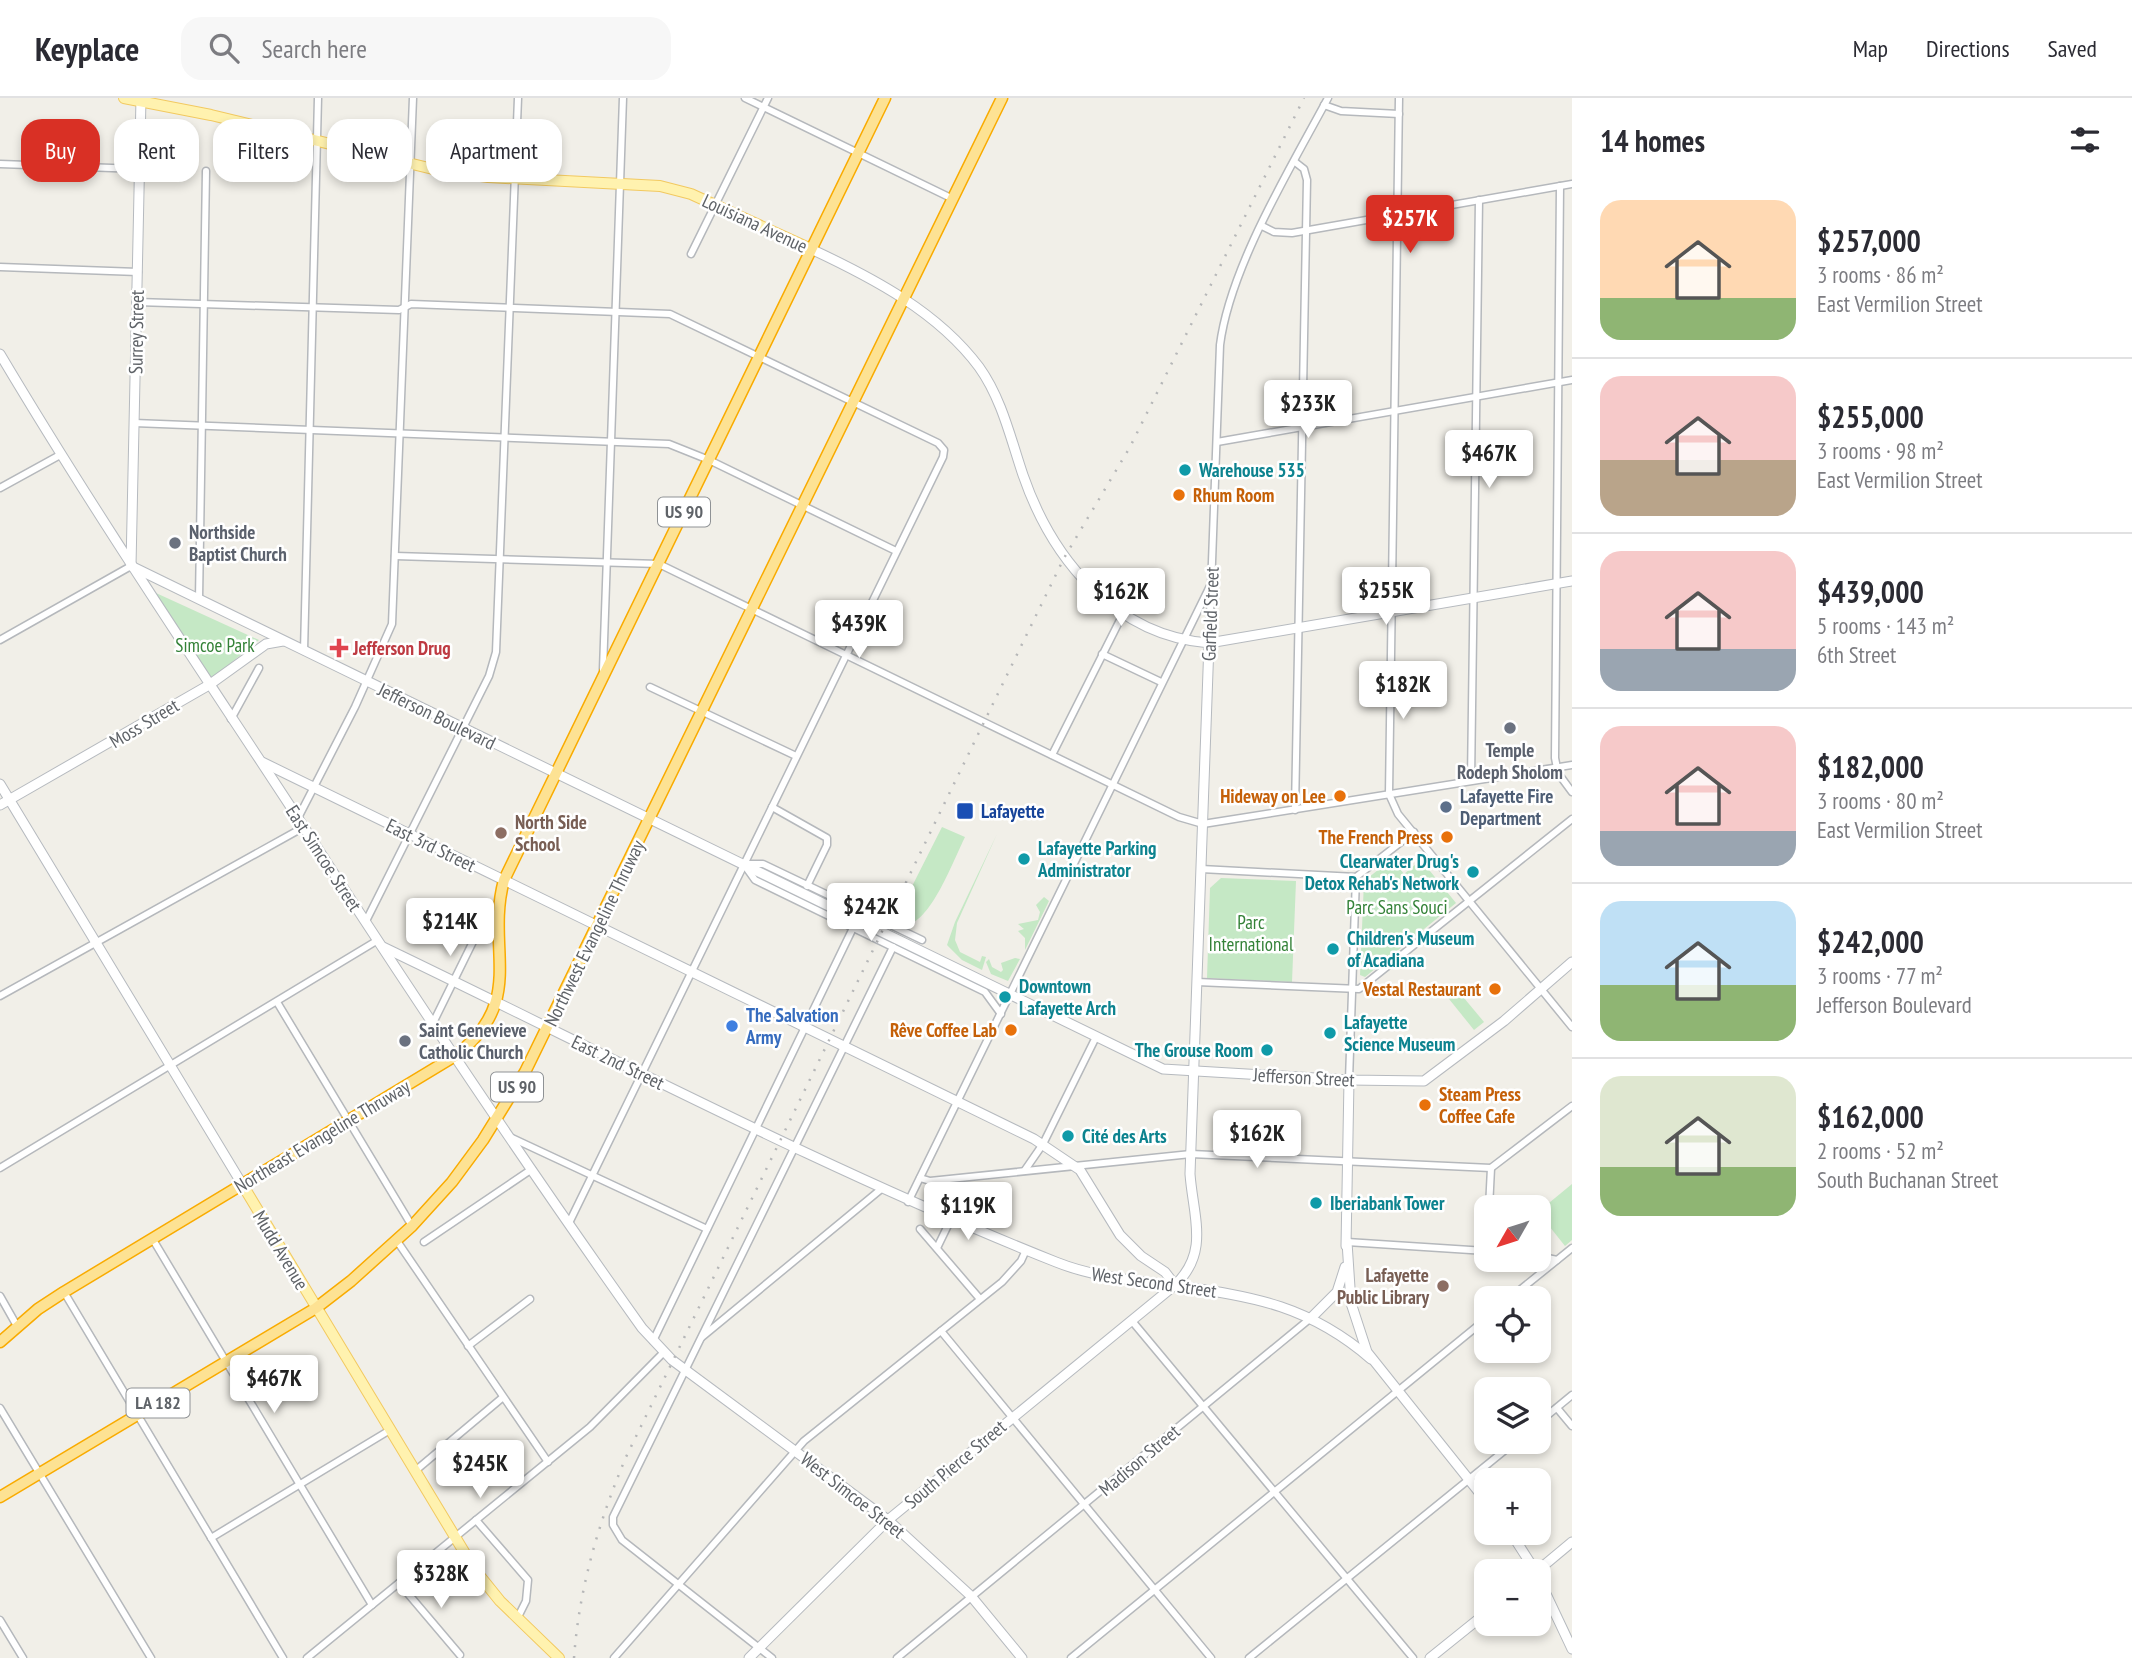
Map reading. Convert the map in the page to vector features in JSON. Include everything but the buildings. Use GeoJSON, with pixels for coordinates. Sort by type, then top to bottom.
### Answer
{"type":"FeatureCollection","features":[{"type":"Feature","properties":{"kind":"highway","name":"US 90"},"geometry":{"type":"LineString","coordinates":[[555,773],[885,98]]}},
{"type":"Feature","properties":{"kind":"highway","name":"US 90"},"geometry":{"type":"LineString","coordinates":[[650,818],[1002,98]]}},
{"type":"Feature","properties":{"kind":"highway","name":"Northeast Evangeline Thruway"},"geometry":{"type":"LineString","coordinates":[[0,1342],[17,1326],[64,1292],[455,1056],[484,1027],[495,1002],[501,975],[499,907],[504,880],[555,773]]}},
{"type":"Feature","properties":{"kind":"highway","name":"Northwest Evangeline Thruway"},"geometry":{"type":"LineString","coordinates":[[0,1497],[316,1308],[412,1226],[465,1166],[498,1118],[547,1028],[650,818]]}},
{"type":"Feature","properties":{"kind":"main road","name":"Louisiana Avenue"},"geometry":{"type":"LineString","coordinates":[[124,98],[141,99],[327,143]]}},
{"type":"Feature","properties":{"kind":"main road","name":"Louisiana Avenue"},"geometry":{"type":"LineString","coordinates":[[562,181],[671,188],[716,205],[811,249]]}},
{"type":"Feature","properties":{"kind":"main road","name":"Mudd Avenue"},"geometry":{"type":"LineString","coordinates":[[242,1184],[485,1584],[517,1619],[559,1658]]}},
{"type":"Feature","properties":{"kind":"street"},"geometry":{"type":"LineString","coordinates":[[303,651],[318,98]]}},
{"type":"Feature","properties":{"kind":"street"},"geometry":{"type":"LineString","coordinates":[[412,131],[413,98]]}},
{"type":"Feature","properties":{"kind":"street"},"geometry":{"type":"LineString","coordinates":[[517,119],[518,98]]}},
{"type":"Feature","properties":{"kind":"street"},"geometry":{"type":"LineString","coordinates":[[603,676],[623,98]]}},
{"type":"Feature","properties":{"kind":"street"},"geometry":{"type":"LineString","coordinates":[[745,98],[953,199]]}},
{"type":"Feature","properties":{"kind":"street"},"geometry":{"type":"LineString","coordinates":[[691,254],[768,98]]}},
{"type":"Feature","properties":{"kind":"street"},"geometry":{"type":"LineString","coordinates":[[1399,98],[1389,794],[1394,807],[1572,1027]]}},
{"type":"Feature","properties":{"kind":"street","name":"Surrey Street"},"geometry":{"type":"LineString","coordinates":[[141,99],[141,119]]}},
{"type":"Feature","properties":{"kind":"street"},"geometry":{"type":"LineString","coordinates":[[1326,101],[1341,111],[1399,114]]}},
{"type":"Feature","properties":{"kind":"street","name":"Garfield Street"},"geometry":{"type":"LineString","coordinates":[[1175,1285],[1192,1263],[1198,1246],[1199,1225],[1191,1183],[1191,1154],[1222,326],[1234,287],[1262,226],[1326,101]]}},
{"type":"Feature","properties":{"kind":"street"},"geometry":{"type":"LineString","coordinates":[[1295,162],[1307,174],[1296,810]]}},
{"type":"Feature","properties":{"kind":"street"},"geometry":{"type":"LineString","coordinates":[[0,164],[114,168]]}},
{"type":"Feature","properties":{"kind":"street"},"geometry":{"type":"LineString","coordinates":[[199,599],[206,171]]}},
{"type":"Feature","properties":{"kind":"street","name":"Surrey Street"},"geometry":{"type":"LineString","coordinates":[[131,566],[140,182]]}},
{"type":"Feature","properties":{"kind":"street"},"geometry":{"type":"LineString","coordinates":[[298,818],[367,682],[392,624],[410,182]]}},
{"type":"Feature","properties":{"kind":"street"},"geometry":{"type":"LineString","coordinates":[[366,921],[494,663],[499,628],[515,182]]}},
{"type":"Feature","properties":{"kind":"street"},"geometry":{"type":"LineString","coordinates":[[1262,226],[1280,233],[1306,231],[1572,184]]}},
{"type":"Feature","properties":{"kind":"street"},"geometry":{"type":"LineString","coordinates":[[1560,186],[1556,766],[1572,792]]}},
{"type":"Feature","properties":{"kind":"street"},"geometry":{"type":"LineString","coordinates":[[1471,780],[1479,200]]}},
{"type":"Feature","properties":{"kind":"street","name":"Louisiana Avenue"},"geometry":{"type":"LineString","coordinates":[[811,249],[903,299],[958,342],[982,371],[998,403],[1038,516],[1064,558],[1086,584],[1124,612],[1182,639],[1209,643],[1572,581]]}},
{"type":"Feature","properties":{"kind":"street"},"geometry":{"type":"LineString","coordinates":[[0,267],[138,272]]}},
{"type":"Feature","properties":{"kind":"street"},"geometry":{"type":"LineString","coordinates":[[137,302],[399,310],[411,304],[670,314],[938,443],[944,450],[644,1075],[569,1223]]}},
{"type":"Feature","properties":{"kind":"street","name":"East Simcoe Street"},"geometry":{"type":"LineString","coordinates":[[0,354],[131,566],[433,1023],[569,1223],[653,1341],[664,1352]]}},
{"type":"Feature","properties":{"kind":"street"},"geometry":{"type":"LineString","coordinates":[[1217,442],[1572,380]]}},
{"type":"Feature","properties":{"kind":"street"},"geometry":{"type":"LineString","coordinates":[[134,423],[669,444],[709,460],[896,551]]}},
{"type":"Feature","properties":{"kind":"street"},"geometry":{"type":"LineString","coordinates":[[0,488],[60,455]]}},
{"type":"Feature","properties":{"kind":"street"},"geometry":{"type":"LineString","coordinates":[[395,556],[659,564],[1179,817],[1203,824],[1572,765]]}},
{"type":"Feature","properties":{"kind":"street"},"geometry":{"type":"LineString","coordinates":[[0,640],[131,566]]}},
{"type":"Feature","properties":{"kind":"street","name":"Jefferson Boulevard"},"geometry":{"type":"LineString","coordinates":[[131,566],[745,864],[1010,996]]}},
{"type":"Feature","properties":{"kind":"street"},"geometry":{"type":"LineString","coordinates":[[908,1202],[1212,582]]}},
{"type":"Feature","properties":{"kind":"street"},"geometry":{"type":"LineString","coordinates":[[1052,755],[1124,612]]}},
{"type":"Feature","properties":{"kind":"street","name":"Moss Street"},"geometry":{"type":"LineString","coordinates":[[0,805],[209,685],[266,643],[285,641]]}},
{"type":"Feature","properties":{"kind":"street"},"geometry":{"type":"LineString","coordinates":[[1102,654],[1161,682]]}},
{"type":"Feature","properties":{"kind":"street"},"geometry":{"type":"LineString","coordinates":[[231,719],[259,668]]}},
{"type":"Feature","properties":{"kind":"street"},"geometry":{"type":"LineString","coordinates":[[650,687],[796,756]]}},
{"type":"Feature","properties":{"kind":"street","name":"East 3rd Street"},"geometry":{"type":"LineString","coordinates":[[260,761],[1043,1144],[1074,1165],[1085,1177],[1120,1234],[1141,1256],[1165,1272],[1175,1285]]}},
{"type":"Feature","properties":{"kind":"street","name":"Mudd Avenue"},"geometry":{"type":"LineString","coordinates":[[0,784],[242,1184]]}},
{"type":"Feature","properties":{"kind":"street"},"geometry":{"type":"LineString","coordinates":[[772,807],[827,838],[827,845],[807,886]]}},
{"type":"Feature","properties":{"kind":"street"},"geometry":{"type":"LineString","coordinates":[[1197,982],[1352,990],[1366,984],[1572,819]]}},
{"type":"Feature","properties":{"kind":"street"},"geometry":{"type":"LineString","coordinates":[[0,996],[304,827]]}},
{"type":"Feature","properties":{"kind":"street"},"geometry":{"type":"LineString","coordinates":[[1201,869],[1356,877],[1414,832]]}},
{"type":"Feature","properties":{"kind":"street","name":"Jefferson Boulevard"},"geometry":{"type":"LineString","coordinates":[[745,864],[763,864],[922,940]]}},
{"type":"Feature","properties":{"kind":"street","name":"Jefferson Boulevard"},"geometry":{"type":"LineString","coordinates":[[745,864],[755,880],[985,992],[1001,1014]]}},
{"type":"Feature","properties":{"kind":"street"},"geometry":{"type":"LineString","coordinates":[[1356,877],[1347,1160],[1347,1242],[1352,1311],[1371,1359],[1474,1486]]}},
{"type":"Feature","properties":{"kind":"street"},"geometry":{"type":"LineString","coordinates":[[433,1023],[491,905]]}},
{"type":"Feature","properties":{"kind":"street"},"geometry":{"type":"LineString","coordinates":[[653,1341],[853,928]]}},
{"type":"Feature","properties":{"kind":"street"},"geometry":{"type":"LineString","coordinates":[[0,1168],[380,943]]}},
{"type":"Feature","properties":{"kind":"street","name":"East 2nd Street"},"geometry":{"type":"LineString","coordinates":[[380,943],[778,1140]]}},
{"type":"Feature","properties":{"kind":"street"},"geometry":{"type":"LineString","coordinates":[[772,1658],[622,1540],[613,1525],[616,1509],[684,1368],[796,1149],[893,947]]}},
{"type":"Feature","properties":{"kind":"street","name":"Jefferson Street"},"geometry":{"type":"LineString","coordinates":[[1010,996],[1163,1069],[1416,1082],[1429,1079],[1572,962]]}},
{"type":"Feature","properties":{"kind":"street"},"geometry":{"type":"LineString","coordinates":[[277,1002],[412,1226]]}},
{"type":"Feature","properties":{"kind":"street"},"geometry":{"type":"LineString","coordinates":[[1025,1170],[1043,1144],[1096,1037]]}},
{"type":"Feature","properties":{"kind":"street"},"geometry":{"type":"LineString","coordinates":[[920,1178],[930,1181],[1191,1154],[1491,1168],[1572,1106]]}},
{"type":"Feature","properties":{"kind":"street"},"geometry":{"type":"LineString","coordinates":[[511,1138],[707,1229]]}},
{"type":"Feature","properties":{"kind":"street","name":"West Second Street"},"geometry":{"type":"LineString","coordinates":[[778,1140],[908,1202],[1099,1277],[1244,1295],[1284,1306],[1336,1330],[1371,1359]]}},
{"type":"Feature","properties":{"kind":"street"},"geometry":{"type":"LineString","coordinates":[[1490,1195],[1491,1168]]}},
{"type":"Feature","properties":{"kind":"street"},"geometry":{"type":"LineString","coordinates":[[424,1242],[532,1169]]}},
{"type":"Feature","properties":{"kind":"street"},"geometry":{"type":"LineString","coordinates":[[698,1341],[880,1190]]}},
{"type":"Feature","properties":{"kind":"street"},"geometry":{"type":"LineString","coordinates":[[937,1248],[951,1219]]}},
{"type":"Feature","properties":{"kind":"street"},"geometry":{"type":"LineString","coordinates":[[920,1229],[980,1299]]}},
{"type":"Feature","properties":{"kind":"street"},"geometry":{"type":"LineString","coordinates":[[152,1238],[372,1605]]}},
{"type":"Feature","properties":{"kind":"street"},"geometry":{"type":"LineString","coordinates":[[397,1241],[548,1462]]}},
{"type":"Feature","properties":{"kind":"street"},"geometry":{"type":"LineString","coordinates":[[1347,1242],[1474,1250]]}},
{"type":"Feature","properties":{"kind":"street","name":"Madison Street"},"geometry":{"type":"LineString","coordinates":[[897,1658],[1330,1301],[1342,1281],[1347,1242]]}},
{"type":"Feature","properties":{"kind":"street"},"geometry":{"type":"LineString","coordinates":[[1525,1286],[1572,1248]]}},
{"type":"Feature","properties":{"kind":"street"},"geometry":{"type":"LineString","coordinates":[[614,1658],[795,1450],[1011,1273],[1026,1250]]}},
{"type":"Feature","properties":{"kind":"street"},"geometry":{"type":"LineString","coordinates":[[1551,1259],[1558,1260]]}},
{"type":"Feature","properties":{"kind":"street","name":"South Pierce Street"},"geometry":{"type":"LineString","coordinates":[[750,1658],[888,1520],[1175,1285]]}},
{"type":"Feature","properties":{"kind":"street"},"geometry":{"type":"LineString","coordinates":[[64,1292],[283,1658]]}},
{"type":"Feature","properties":{"kind":"street"},"geometry":{"type":"LineString","coordinates":[[0,1296],[17,1326]]}},
{"type":"Feature","properties":{"kind":"street"},"geometry":{"type":"LineString","coordinates":[[468,1346],[530,1299]]}},
{"type":"Feature","properties":{"kind":"street"},"geometry":{"type":"LineString","coordinates":[[1132,1321],[1413,1658]]}},
{"type":"Feature","properties":{"kind":"street"},"geometry":{"type":"LineString","coordinates":[[1071,1658],[1275,1494],[1474,1328]]}},
{"type":"Feature","properties":{"kind":"street"},"geometry":{"type":"LineString","coordinates":[[941,1331],[1211,1658]]}},
{"type":"Feature","properties":{"kind":"street"},"geometry":{"type":"LineString","coordinates":[[307,1658],[548,1462],[613,1406],[664,1352]]}},
{"type":"Feature","properties":{"kind":"street","name":"West Simcoe Street"},"geometry":{"type":"LineString","coordinates":[[664,1352],[888,1520],[971,1596],[1022,1658]]}},
{"type":"Feature","properties":{"kind":"street"},"geometry":{"type":"LineString","coordinates":[[1551,1413],[1572,1395]]}},
{"type":"Feature","properties":{"kind":"street"},"geometry":{"type":"LineString","coordinates":[[415,1471],[502,1398]]}},
{"type":"Feature","properties":{"kind":"street"},"geometry":{"type":"LineString","coordinates":[[0,1408],[151,1658]]}},
{"type":"Feature","properties":{"kind":"street"},"geometry":{"type":"LineString","coordinates":[[1557,1408],[1572,1426]]}},
{"type":"Feature","properties":{"kind":"street"},"geometry":{"type":"LineString","coordinates":[[211,1538],[390,1430]]}},
{"type":"Feature","properties":{"kind":"street"},"geometry":{"type":"LineString","coordinates":[[1249,1658],[1501,1454]]}},
{"type":"Feature","properties":{"kind":"street"},"geometry":{"type":"LineString","coordinates":[[477,1520],[528,1580],[528,1595],[517,1619]]}},
{"type":"Feature","properties":{"kind":"street"},"geometry":{"type":"LineString","coordinates":[[1551,1560],[1572,1542]]}},
{"type":"Feature","properties":{"kind":"street"},"geometry":{"type":"LineString","coordinates":[[399,1583],[460,1655]]}},
{"type":"Feature","properties":{"kind":"street"},"geometry":{"type":"LineString","coordinates":[[1551,1604],[1572,1648]]}},
{"type":"Feature","properties":{"kind":"street"},"geometry":{"type":"LineString","coordinates":[[0,1620],[23,1658]]}},
{"type":"Feature","properties":{"kind":"street"},"geometry":{"type":"LineString","coordinates":[[1430,1658],[1474,1623]]}},
{"type":"Feature","properties":{"kind":"green space","name":"Simcoe Park"},"geometry":{"type":"Polygon","coordinates":[[[156,593],[259,640],[210,680],[156,593]]]}},
{"type":"Feature","properties":{"kind":"green space"},"geometry":{"type":"Polygon","coordinates":[[[942,827],[965,837],[933,902],[915,921],[906,925],[895,920],[942,827]]]}},
{"type":"Feature","properties":{"kind":"green space"},"geometry":{"type":"Polygon","coordinates":[[[997,834],[957,923],[955,940],[960,952],[980,962],[982,956],[986,957],[982,970],[962,960],[947,945],[955,922],[997,834]]]}},
{"type":"Feature","properties":{"kind":"green space","name":"Parc Sans Souci"},"geometry":{"type":"Polygon","coordinates":[[[1392,859],[1404,874],[1421,860],[1456,903],[1365,977],[1360,975],[1364,881],[1392,859]]]}},
{"type":"Feature","properties":{"kind":"green space","name":"Parc International"},"geometry":{"type":"Polygon","coordinates":[[[1221,878],[1296,881],[1292,982],[1207,978],[1210,888],[1221,878]]]}},
{"type":"Feature","properties":{"kind":"green space"},"geometry":{"type":"Polygon","coordinates":[[[1044,897],[1049,901],[1025,950],[1025,938],[1018,931],[1024,929],[1018,924],[1038,920],[1040,912],[1036,905],[1044,897]]]}},
{"type":"Feature","properties":{"kind":"green space"},"geometry":{"type":"Polygon","coordinates":[[[989,959],[992,967],[1001,972],[1001,963],[1020,959],[1008,981],[991,974],[986,962],[989,959]]]}},
{"type":"Feature","properties":{"kind":"green space"},"geometry":{"type":"Polygon","coordinates":[[[1454,986],[1484,1022],[1474,1030],[1445,994],[1454,986]]]}},
{"type":"Feature","properties":{"kind":"green space"},"geometry":{"type":"Polygon","coordinates":[[[1572,1184],[1572,1240],[1565,1246],[1551,1228],[1551,1201],[1572,1184]]]}},
{"type":"Feature","properties":{"kind":"railway"},"geometry":{"type":"LineString","coordinates":[[574,1658],[580,1606],[592,1555],[626,1457],[1064,558],[1130,447],[1304,98]]}},
{"type":"Feature","properties":{"kind":"place","name":"Warehouse 535"},"geometry":{"type":"Point","coordinates":[1185,470]}},
{"type":"Feature","properties":{"kind":"place","name":"Rhum Room"},"geometry":{"type":"Point","coordinates":[1179,495]}},
{"type":"Feature","properties":{"kind":"place","name":"Northside Baptist Church"},"geometry":{"type":"Point","coordinates":[175,543]}},
{"type":"Feature","properties":{"kind":"place","name":"Jefferson Drug"},"geometry":{"type":"Point","coordinates":[339,648]}},
{"type":"Feature","properties":{"kind":"place","name":"Temple Rodeph Sholom"},"geometry":{"type":"Point","coordinates":[1510,728]}},
{"type":"Feature","properties":{"kind":"place","name":"Hideway on Lee"},"geometry":{"type":"Point","coordinates":[1340,796]}},
{"type":"Feature","properties":{"kind":"place","name":"Lafayette Fire Department"},"geometry":{"type":"Point","coordinates":[1446,807]}},
{"type":"Feature","properties":{"kind":"place","name":"Lafayette"},"geometry":{"type":"Point","coordinates":[965,811]}},
{"type":"Feature","properties":{"kind":"place","name":"North Side School"},"geometry":{"type":"Point","coordinates":[501,833]}},
{"type":"Feature","properties":{"kind":"place","name":"The French Press"},"geometry":{"type":"Point","coordinates":[1447,837]}},
{"type":"Feature","properties":{"kind":"place","name":"Lafayette Parking Administrator"},"geometry":{"type":"Point","coordinates":[1024,859]}},
{"type":"Feature","properties":{"kind":"place","name":"Clearwater Drug's Detox Rehab's Network"},"geometry":{"type":"Point","coordinates":[1473,872]}},
{"type":"Feature","properties":{"kind":"place","name":"Children's Museum of Acadiana"},"geometry":{"type":"Point","coordinates":[1333,949]}},
{"type":"Feature","properties":{"kind":"place","name":"Vestal Restaurant"},"geometry":{"type":"Point","coordinates":[1495,989]}},
{"type":"Feature","properties":{"kind":"place","name":"Downtown Lafayette Arch"},"geometry":{"type":"Point","coordinates":[1005,997]}},
{"type":"Feature","properties":{"kind":"place","name":"The Salvation Army"},"geometry":{"type":"Point","coordinates":[732,1026]}},
{"type":"Feature","properties":{"kind":"place","name":"Rêve Coffee Lab"},"geometry":{"type":"Point","coordinates":[1011,1030]}},
{"type":"Feature","properties":{"kind":"place","name":"Lafayette Science Museum"},"geometry":{"type":"Point","coordinates":[1330,1033]}},
{"type":"Feature","properties":{"kind":"place","name":"Saint Genevieve Catholic Church"},"geometry":{"type":"Point","coordinates":[405,1041]}},
{"type":"Feature","properties":{"kind":"place","name":"The Grouse Room"},"geometry":{"type":"Point","coordinates":[1267,1050]}},
{"type":"Feature","properties":{"kind":"place","name":"Steam Press Coffee Cafe"},"geometry":{"type":"Point","coordinates":[1425,1105]}},
{"type":"Feature","properties":{"kind":"place","name":"Cité des Arts"},"geometry":{"type":"Point","coordinates":[1068,1136]}},
{"type":"Feature","properties":{"kind":"place","name":"Iberiabank Tower"},"geometry":{"type":"Point","coordinates":[1316,1203]}},
{"type":"Feature","properties":{"kind":"place","name":"Lafayette Public Library"},"geometry":{"type":"Point","coordinates":[1443,1286]}}]}
